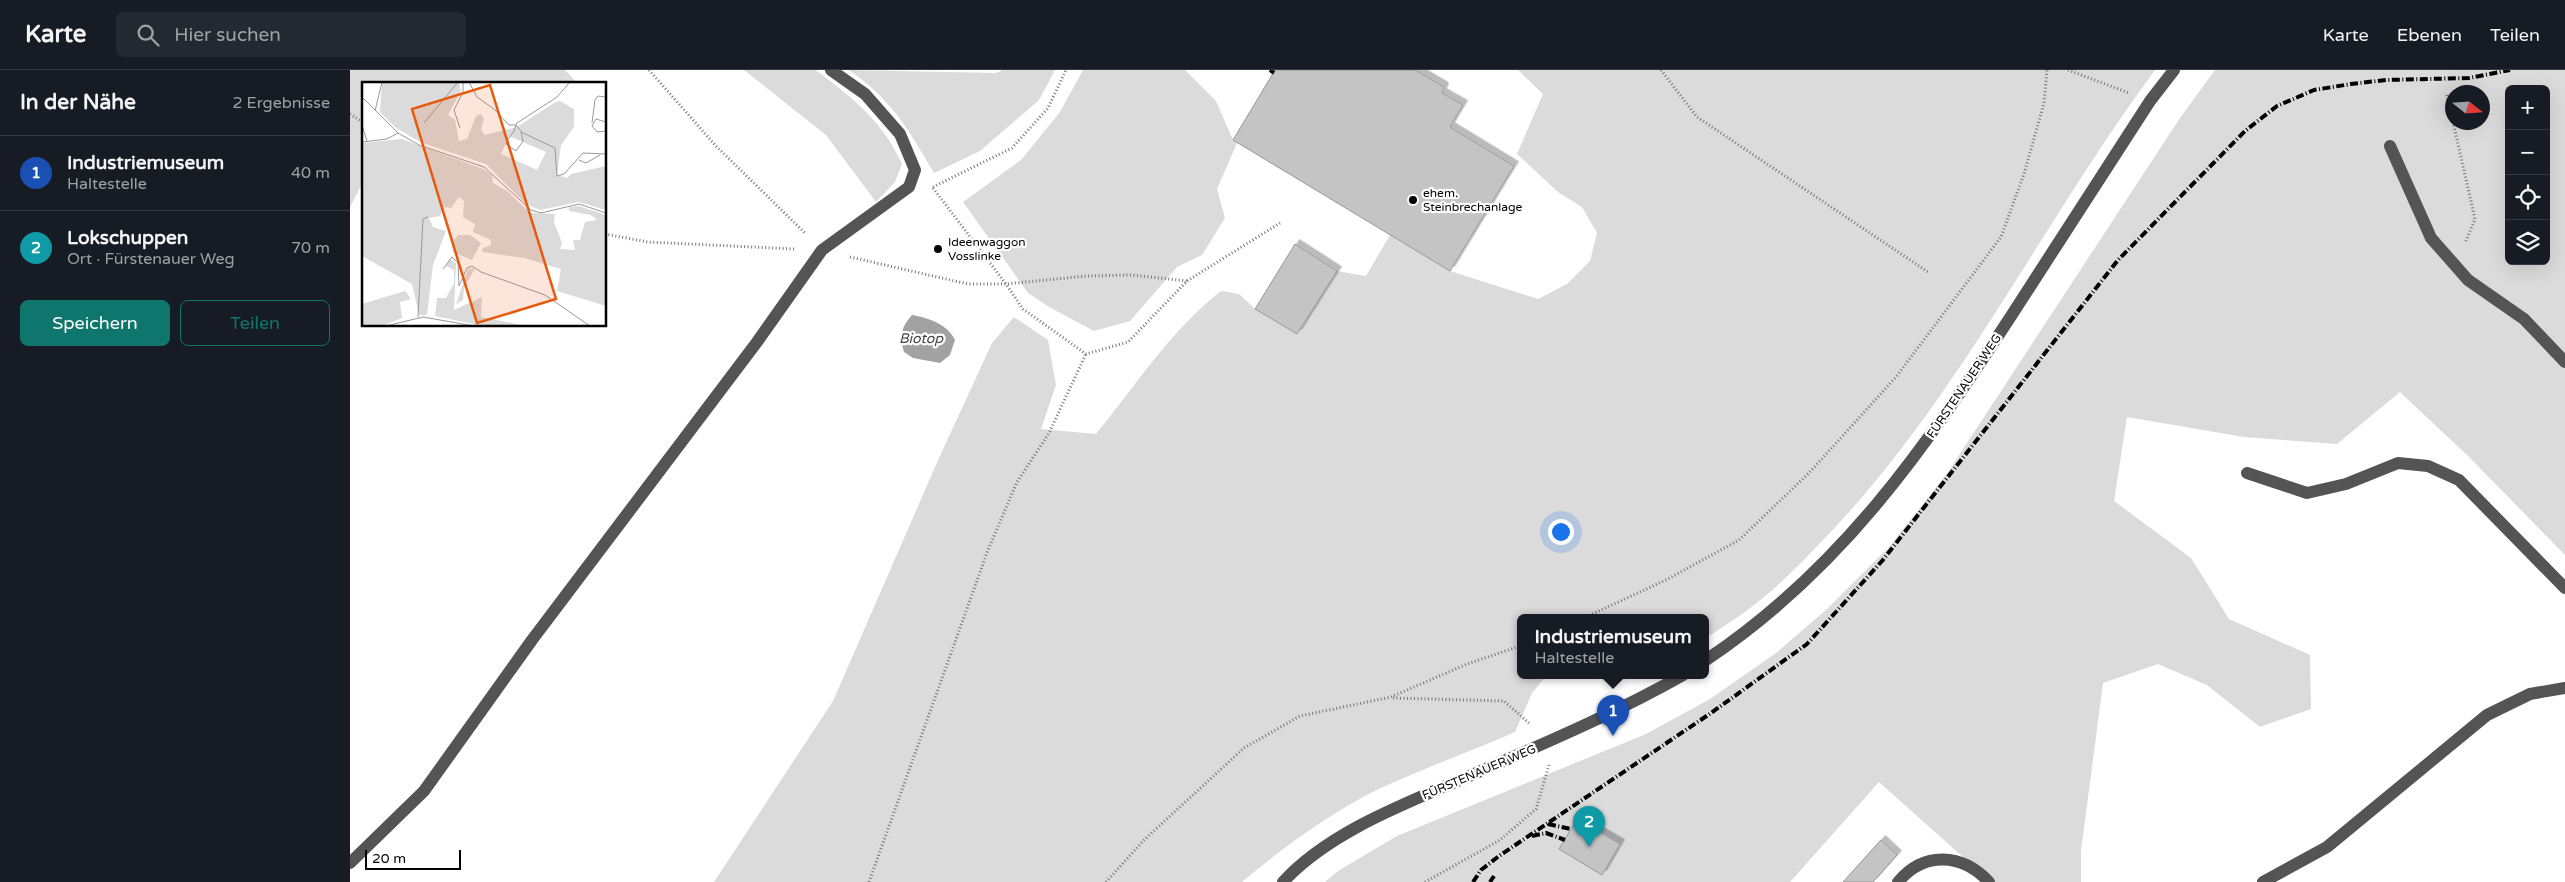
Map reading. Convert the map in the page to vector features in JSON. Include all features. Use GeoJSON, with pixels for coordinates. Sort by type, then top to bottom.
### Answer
{"type":"FeatureCollection","features":[{"type":"Feature","properties":{"kind":"street"},"geometry":{"type":"LineString","coordinates":[[350,863],[424,792],[532,640],[757,342],[822,250],[909,186],[915,170],[900,134],[865,94],[831,70]]}},
{"type":"Feature","properties":{"kind":"street","name":"FÜRSTENAUER WEG"},"geometry":{"type":"LineString","coordinates":[[1709,658],[1764,617],[1802,584],[1855,531],[1900,478],[1967,382],[2150,101],[2174,70]]}},
{"type":"Feature","properties":{"kind":"street"},"geometry":{"type":"LineString","coordinates":[[2390,146],[2431,238],[2468,280],[2524,319],[2565,362]]}},
{"type":"Feature","properties":{"kind":"street"},"geometry":{"type":"LineString","coordinates":[[2247,473],[2307,492],[2346,484],[2398,463],[2428,466],[2459,480],[2565,588]]}},
{"type":"Feature","properties":{"kind":"street","name":"FÜRSTENAUER WEG"},"geometry":{"type":"LineString","coordinates":[[1283,882],[1293,871],[1328,845],[1390,810],[1608,716],[1676,679]]}},
{"type":"Feature","properties":{"kind":"street"},"geometry":{"type":"LineString","coordinates":[[2263,882],[2327,847],[2487,715],[2530,694],[2565,688]]}},
{"type":"Feature","properties":{"kind":"street"},"geometry":{"type":"LineString","coordinates":[[1898,882],[1904,874],[1934,858],[1955,860],[1982,875],[1989,882]]}},
{"type":"Feature","properties":{"kind":"path"},"geometry":{"type":"LineString","coordinates":[[933,187],[1012,148],[1048,108],[1066,70]]}},
{"type":"Feature","properties":{"kind":"path"},"geometry":{"type":"LineString","coordinates":[[1661,70],[1697,117],[1928,272]]}},
{"type":"Feature","properties":{"kind":"path"},"geometry":{"type":"LineString","coordinates":[[1592,614],[1668,579],[1739,540],[1808,473],[1896,377],[2001,236],[2024,174],[2041,112],[2047,70]]}},
{"type":"Feature","properties":{"kind":"path"},"geometry":{"type":"LineString","coordinates":[[2068,70],[2150,101]]}},
{"type":"Feature","properties":{"kind":"path"},"geometry":{"type":"LineString","coordinates":[[650,71],[716,146],[822,250]]}},
{"type":"Feature","properties":{"kind":"path"},"geometry":{"type":"LineString","coordinates":[[350,114],[362,122]]}},
{"type":"Feature","properties":{"kind":"path"},"geometry":{"type":"LineString","coordinates":[[2445,254],[2466,242],[2474,218],[2455,130]]}},
{"type":"Feature","properties":{"kind":"path"},"geometry":{"type":"LineString","coordinates":[[915,170],[933,187],[1023,309],[1086,354]]}},
{"type":"Feature","properties":{"kind":"path"},"geometry":{"type":"LineString","coordinates":[[869,882],[988,550],[1017,482],[1049,433],[1086,354],[1128,342],[1187,281],[1280,223]]}},
{"type":"Feature","properties":{"kind":"path"},"geometry":{"type":"LineString","coordinates":[[606,234],[648,242],[822,250],[899,270],[968,284],[1006,284],[1086,276],[1132,275],[1187,281]]}},
{"type":"Feature","properties":{"kind":"path"},"geometry":{"type":"LineString","coordinates":[[1106,882],[1144,840],[1244,748],[1300,716],[1391,698],[1467,664],[1517,647]]}},
{"type":"Feature","properties":{"kind":"path"},"geometry":{"type":"LineString","coordinates":[[1391,698],[1504,702],[1520,713],[1548,742]]}},
{"type":"Feature","properties":{"kind":"path"},"geometry":{"type":"LineString","coordinates":[[1424,882],[1500,840],[1536,809],[1550,765]]}},
{"type":"Feature","properties":{"kind":"shaded area"},"geometry":{"type":"Polygon","coordinates":[[[350,70],[565,70],[576,82],[362,82],[362,184],[350,207],[350,70]]]}},
{"type":"Feature","properties":{"kind":"shaded area"},"geometry":{"type":"Polygon","coordinates":[[[744,70],[815,70],[820,73],[857,103],[886,136],[902,164],[895,182],[876,202],[826,135],[744,70]]]}},
{"type":"Feature","properties":{"kind":"shaded area"},"geometry":{"type":"Polygon","coordinates":[[[849,70],[996,73],[1003,70],[1055,70],[1039,100],[980,151],[934,173],[898,116],[876,92],[849,70]]]}},
{"type":"Feature","properties":{"kind":"shaded area"},"geometry":{"type":"Polygon","coordinates":[[[1083,70],[1185,70],[1216,101],[1233,140],[1237,143],[1217,189],[1225,218],[1202,255],[1177,267],[1130,321],[1094,331],[1049,307],[1028,293],[963,202],[1021,160],[1060,112],[1083,70]]]}},
{"type":"Feature","properties":{"kind":"shaded area"},"geometry":{"type":"Polygon","coordinates":[[[1518,70],[2155,70],[2074,189],[1957,371],[1915,430],[1871,486],[1823,540],[1781,582],[1749,609],[1711,635],[1709,635],[1709,614],[1517,614],[1517,679],[1544,679],[1532,693],[1515,732],[1362,797],[1309,831],[1242,882],[714,882],[833,701],[939,458],[992,343],[1014,317],[1048,340],[1056,385],[1041,429],[1096,434],[1170,340],[1203,306],[1221,291],[1239,294],[1255,309],[1297,334],[1337,271],[1366,276],[1390,235],[1450,271],[1538,299],[1567,284],[1590,261],[1597,233],[1582,207],[1558,192],[1517,154],[1543,94],[1518,70]]]}},
{"type":"Feature","properties":{"kind":"shaded area"},"geometry":{"type":"Polygon","coordinates":[[[2215,70],[2565,70],[2565,555],[2468,456],[2400,392],[2337,444],[2244,437],[2127,417],[2114,501],[2191,558],[2229,619],[2310,655],[2311,709],[2260,727],[2207,685],[2158,664],[2103,683],[2081,851],[2081,882],[1991,882],[1879,782],[1790,882],[1325,882],[1338,871],[1397,836],[1646,734],[1710,699],[1776,653],[1827,609],[1889,547],[1948,472],[2180,118],[2215,70]]]}},
{"type":"Feature","properties":{"kind":"water","name":"Biotop"},"geometry":{"type":"Polygon","coordinates":[[[912,315],[937,323],[952,334],[955,340],[950,355],[940,363],[913,358],[904,352],[902,332],[912,315]]]}},
{"type":"Feature","properties":{"kind":"building","name":"ehem. Steinbrechanlage"},"geometry":{"type":"Polygon","coordinates":[[[1275,70],[1415,70],[1444,87],[1442,93],[1463,105],[1450,127],[1514,166],[1450,271],[1233,140],[1275,70]]]}},
{"type":"Feature","properties":{"kind":"building"},"geometry":{"type":"Polygon","coordinates":[[[1295,244],[1337,271],[1297,334],[1255,309],[1295,244]]]}},
{"type":"Feature","properties":{"kind":"building"},"geometry":{"type":"Polygon","coordinates":[[[1577,819],[1620,844],[1602,875],[1559,849],[1577,819]]]}},
{"type":"Feature","properties":{"kind":"building"},"geometry":{"type":"Polygon","coordinates":[[[1881,840],[1897,855],[1873,882],[1843,882],[1881,840]]]}},
{"type":"Feature","properties":{"kind":"railway"},"geometry":{"type":"LineString","coordinates":[[1270,70],[1274,73]]}},
{"type":"Feature","properties":{"kind":"railway"},"geometry":{"type":"LineString","coordinates":[[1473,882],[1481,870],[1499,856],[1711,713],[1807,644],[1882,561],[2118,260],[2245,131],[2277,106],[2314,90],[2386,80],[2469,78],[2510,70]]}},
{"type":"Feature","properties":{"kind":"railway"},"geometry":{"type":"LineString","coordinates":[[1548,824],[1571,829]]}},
{"type":"Feature","properties":{"kind":"railway"},"geometry":{"type":"LineString","coordinates":[[1532,836],[1546,833],[1565,840]]}},
{"type":"Feature","properties":{"kind":"railway"},"geometry":{"type":"LineString","coordinates":[[1490,882],[1494,876]]}},
{"type":"Feature","properties":{"kind":"place","name":"ehem. Steinbrechanlage"},"geometry":{"type":"Point","coordinates":[1413,200]}},
{"type":"Feature","properties":{"kind":"place","name":"Ideenwaggon Vosslinke"},"geometry":{"type":"Point","coordinates":[938,249]}},
{"type":"Feature","properties":{"kind":"place","name":"Industriemuseum"},"geometry":{"type":"Point","coordinates":[1613,736]}},
{"type":"Feature","properties":{"kind":"place","name":"Lokschuppen"},"geometry":{"type":"Point","coordinates":[1589,847]}}]}
